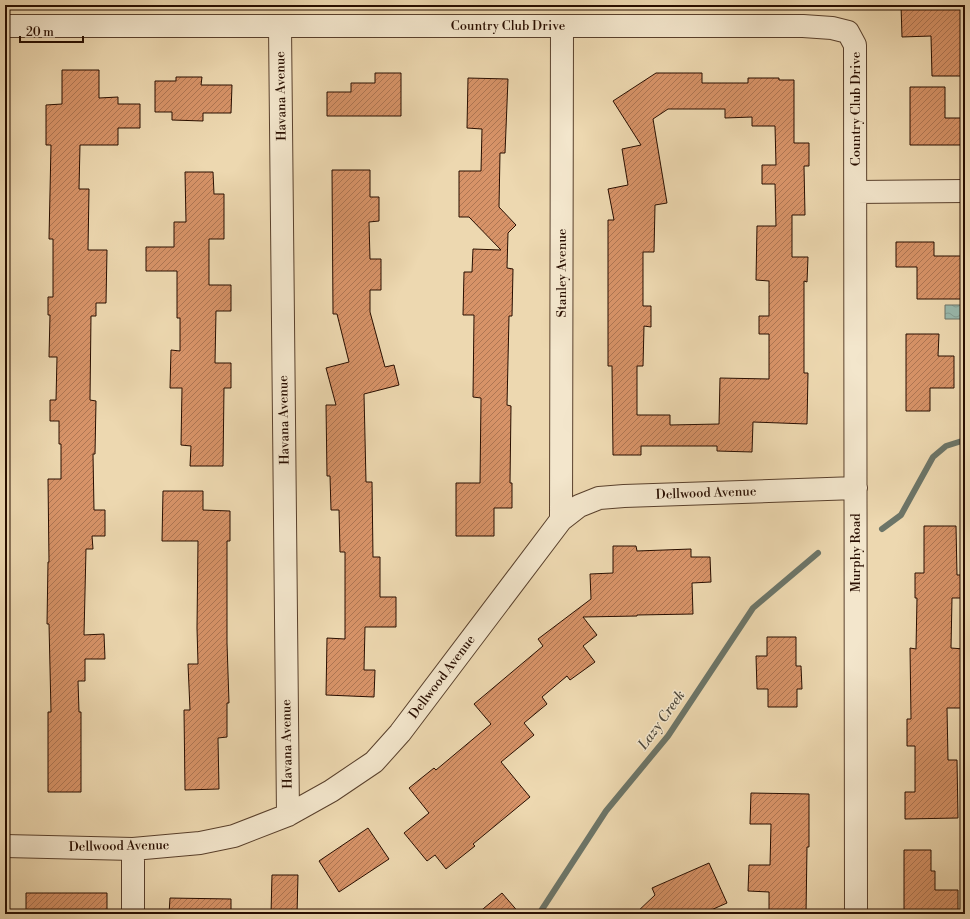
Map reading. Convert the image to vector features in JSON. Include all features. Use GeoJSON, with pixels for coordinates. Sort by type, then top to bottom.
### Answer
{"type":"FeatureCollection","features":[{"type":"Feature","properties":{"kind":"street","name":"Country Club Drive"},"geometry":{"type":"LineString","coordinates":[[5,26],[803,26],[832,28],[848,32],[856,45],[856,192]]}},
{"type":"Feature","properties":{"kind":"street","name":"Havana Avenue"},"geometry":{"type":"LineString","coordinates":[[280,26],[288,815]]}},
{"type":"Feature","properties":{"kind":"street","name":"Stanley Avenue"},"geometry":{"type":"LineString","coordinates":[[561,520],[562,26]]}},
{"type":"Feature","properties":{"kind":"street"},"geometry":{"type":"LineString","coordinates":[[856,192],[965,191]]}},
{"type":"Feature","properties":{"kind":"street","name":"Murphy Road"},"geometry":{"type":"LineString","coordinates":[[856,192],[856,914]]}},
{"type":"Feature","properties":{"kind":"street","name":"Dellwood Avenue"},"geometry":{"type":"LineString","coordinates":[[5,846],[133,849],[200,843],[234,836],[288,815],[331,791],[374,762],[400,733],[561,520],[580,506],[599,498],[856,488]]}},
{"type":"Feature","properties":{"kind":"street"},"geometry":{"type":"LineString","coordinates":[[133,849],[133,914]]}},
{"type":"Feature","properties":{"kind":"water"},"geometry":{"type":"Polygon","coordinates":[[[945,305],[965,305],[965,319],[945,319],[945,305]]]}},
{"type":"Feature","properties":{"kind":"building"},"geometry":{"type":"Polygon","coordinates":[[[901,5],[961,5],[962,76],[932,76],[931,36],[902,37],[901,5]]]}},
{"type":"Feature","properties":{"kind":"building"},"geometry":{"type":"Polygon","coordinates":[[[62,70],[99,70],[99,98],[118,97],[118,104],[140,104],[140,128],[118,128],[118,145],[80,145],[79,189],[89,189],[88,250],[107,250],[106,303],[96,303],[96,316],[91,316],[90,400],[96,401],[95,454],[93,454],[94,510],[105,510],[105,536],[92,536],[93,549],[86,549],[84,635],[104,634],[105,659],[85,659],[85,681],[78,681],[79,712],[81,712],[81,792],[48,792],[48,712],[51,712],[49,624],[47,624],[49,562],[48,479],[61,479],[61,444],[59,444],[59,421],[50,421],[50,400],[56,400],[57,357],[49,357],[50,315],[48,315],[48,297],[53,297],[53,239],[49,239],[51,145],[46,145],[46,105],[62,104],[62,70]]]}},
{"type":"Feature","properties":{"kind":"building"},"geometry":{"type":"Polygon","coordinates":[[[375,73],[401,73],[401,116],[327,116],[327,92],[351,92],[351,83],[375,83],[375,73]]]}},
{"type":"Feature","properties":{"kind":"building"},"geometry":{"type":"Polygon","coordinates":[[[656,73],[702,73],[702,83],[748,83],[748,78],[779,78],[779,80],[794,80],[794,143],[809,143],[809,166],[804,166],[805,215],[792,215],[792,257],[808,257],[807,282],[804,281],[804,373],[808,373],[807,424],[753,422],[752,452],[717,451],[717,446],[641,446],[641,455],[613,455],[612,366],[608,366],[608,220],[614,220],[608,189],[628,185],[622,149],[641,145],[613,101],[656,73]],[[668,109],[653,119],[667,203],[655,205],[654,252],[643,252],[643,306],[651,306],[651,327],[644,326],[643,366],[637,366],[637,415],[670,415],[670,425],[719,424],[720,378],[769,379],[769,334],[759,334],[759,316],[769,316],[769,281],[756,280],[757,226],[776,226],[775,184],[762,184],[762,165],[776,165],[775,126],[752,126],[752,117],[725,118],[725,109],[668,109]]]}},
{"type":"Feature","properties":{"kind":"building"},"geometry":{"type":"Polygon","coordinates":[[[176,77],[202,77],[201,85],[232,85],[231,113],[203,113],[203,121],[172,120],[172,112],[155,112],[155,81],[176,81],[176,77]]]}},
{"type":"Feature","properties":{"kind":"building"},"geometry":{"type":"Polygon","coordinates":[[[468,78],[508,79],[505,153],[500,153],[499,207],[516,225],[508,233],[507,268],[513,269],[512,316],[509,316],[507,405],[511,406],[510,483],[512,483],[512,508],[494,508],[494,536],[456,536],[456,483],[480,483],[481,398],[473,397],[474,315],[463,315],[464,272],[472,272],[473,249],[501,250],[469,217],[459,217],[459,171],[481,171],[482,129],[467,128],[468,78]]]}},
{"type":"Feature","properties":{"kind":"building"},"geometry":{"type":"Polygon","coordinates":[[[910,87],[945,87],[945,118],[965,118],[965,145],[910,145],[910,87]]]}},
{"type":"Feature","properties":{"kind":"building"},"geometry":{"type":"Polygon","coordinates":[[[332,170],[370,170],[370,197],[379,197],[379,221],[369,222],[370,259],[381,259],[381,290],[370,290],[370,312],[385,367],[394,365],[399,385],[364,394],[366,482],[372,482],[373,557],[380,557],[380,597],[396,597],[396,627],[365,627],[364,670],[375,670],[374,697],[326,695],[327,638],[345,639],[345,552],[340,552],[339,510],[331,510],[330,476],[327,476],[326,405],[336,405],[326,368],[349,362],[337,314],[333,314],[332,170]]]}},
{"type":"Feature","properties":{"kind":"building"},"geometry":{"type":"Polygon","coordinates":[[[185,172],[213,172],[214,194],[224,194],[224,239],[209,239],[209,285],[231,285],[231,311],[216,311],[215,363],[231,363],[231,388],[224,388],[223,466],[190,466],[191,446],[181,445],[182,388],[170,388],[171,350],[180,351],[180,318],[177,318],[177,271],[146,271],[146,247],[174,247],[174,222],[186,222],[185,172]]]}},
{"type":"Feature","properties":{"kind":"building"},"geometry":{"type":"Polygon","coordinates":[[[896,242],[934,242],[934,256],[965,256],[965,299],[917,299],[917,267],[896,267],[896,242]]]}},
{"type":"Feature","properties":{"kind":"building"},"geometry":{"type":"Polygon","coordinates":[[[906,334],[939,334],[938,356],[954,356],[954,388],[930,388],[930,411],[906,411],[906,334]]]}},
{"type":"Feature","properties":{"kind":"building"},"geometry":{"type":"Polygon","coordinates":[[[163,491],[203,491],[203,510],[230,511],[230,541],[227,541],[227,643],[229,703],[227,703],[227,737],[218,738],[219,789],[185,790],[184,710],[190,710],[188,664],[198,664],[198,541],[162,541],[163,491]]]}},
{"type":"Feature","properties":{"kind":"building"},"geometry":{"type":"Polygon","coordinates":[[[924,526],[956,526],[957,575],[965,575],[965,598],[952,598],[951,648],[964,649],[962,708],[947,708],[948,760],[957,760],[958,818],[905,819],[905,792],[915,792],[915,746],[907,746],[907,719],[911,719],[910,648],[916,649],[917,598],[915,598],[915,573],[924,573],[924,526]]]}},
{"type":"Feature","properties":{"kind":"building"},"geometry":{"type":"Polygon","coordinates":[[[613,546],[636,546],[637,551],[691,549],[691,557],[710,557],[711,582],[692,583],[693,614],[583,617],[597,635],[583,646],[595,662],[570,680],[567,676],[542,697],[547,704],[524,723],[534,735],[501,762],[530,797],[473,844],[475,846],[446,869],[435,855],[427,861],[404,833],[429,813],[409,788],[434,768],[436,770],[491,724],[474,704],[543,646],[538,639],[591,599],[590,574],[613,573],[613,546]]]}},
{"type":"Feature","properties":{"kind":"building"},"geometry":{"type":"Polygon","coordinates":[[[767,637],[796,637],[796,666],[801,666],[802,689],[797,689],[797,707],[768,707],[768,689],[757,689],[756,656],[767,656],[767,637]]]}},
{"type":"Feature","properties":{"kind":"building"},"geometry":{"type":"Polygon","coordinates":[[[751,793],[809,794],[809,847],[807,847],[806,914],[769,914],[769,892],[748,891],[749,865],[770,865],[771,824],[750,824],[751,793]]]}},
{"type":"Feature","properties":{"kind":"building"},"geometry":{"type":"Polygon","coordinates":[[[368,828],[389,859],[339,892],[319,861],[368,828]]]}},
{"type":"Feature","properties":{"kind":"building"},"geometry":{"type":"Polygon","coordinates":[[[904,850],[931,850],[931,871],[935,871],[935,890],[958,890],[958,914],[904,914],[904,850]]]}},
{"type":"Feature","properties":{"kind":"building"},"geometry":{"type":"Polygon","coordinates":[[[709,863],[727,903],[702,914],[635,914],[655,895],[652,888],[709,863]]]}},
{"type":"Feature","properties":{"kind":"building"},"geometry":{"type":"Polygon","coordinates":[[[272,875],[298,875],[297,914],[271,914],[272,875]]]}},
{"type":"Feature","properties":{"kind":"building"},"geometry":{"type":"Polygon","coordinates":[[[26,893],[107,893],[107,914],[26,914],[26,893]]]}},
{"type":"Feature","properties":{"kind":"building"},"geometry":{"type":"Polygon","coordinates":[[[502,893],[520,914],[477,914],[502,893]]]}},
{"type":"Feature","properties":{"kind":"building"},"geometry":{"type":"Polygon","coordinates":[[[170,898],[231,899],[231,914],[169,914],[170,898]]]}},
{"type":"Feature","properties":{"kind":"waterway","name":"Lazy Creek"},"geometry":{"type":"LineString","coordinates":[[882,529],[901,515],[933,457],[946,446],[965,440]]}},
{"type":"Feature","properties":{"kind":"waterway","name":"Lazy Creek"},"geometry":{"type":"LineString","coordinates":[[539,914],[606,811],[668,736],[753,608],[818,553]]}}]}
